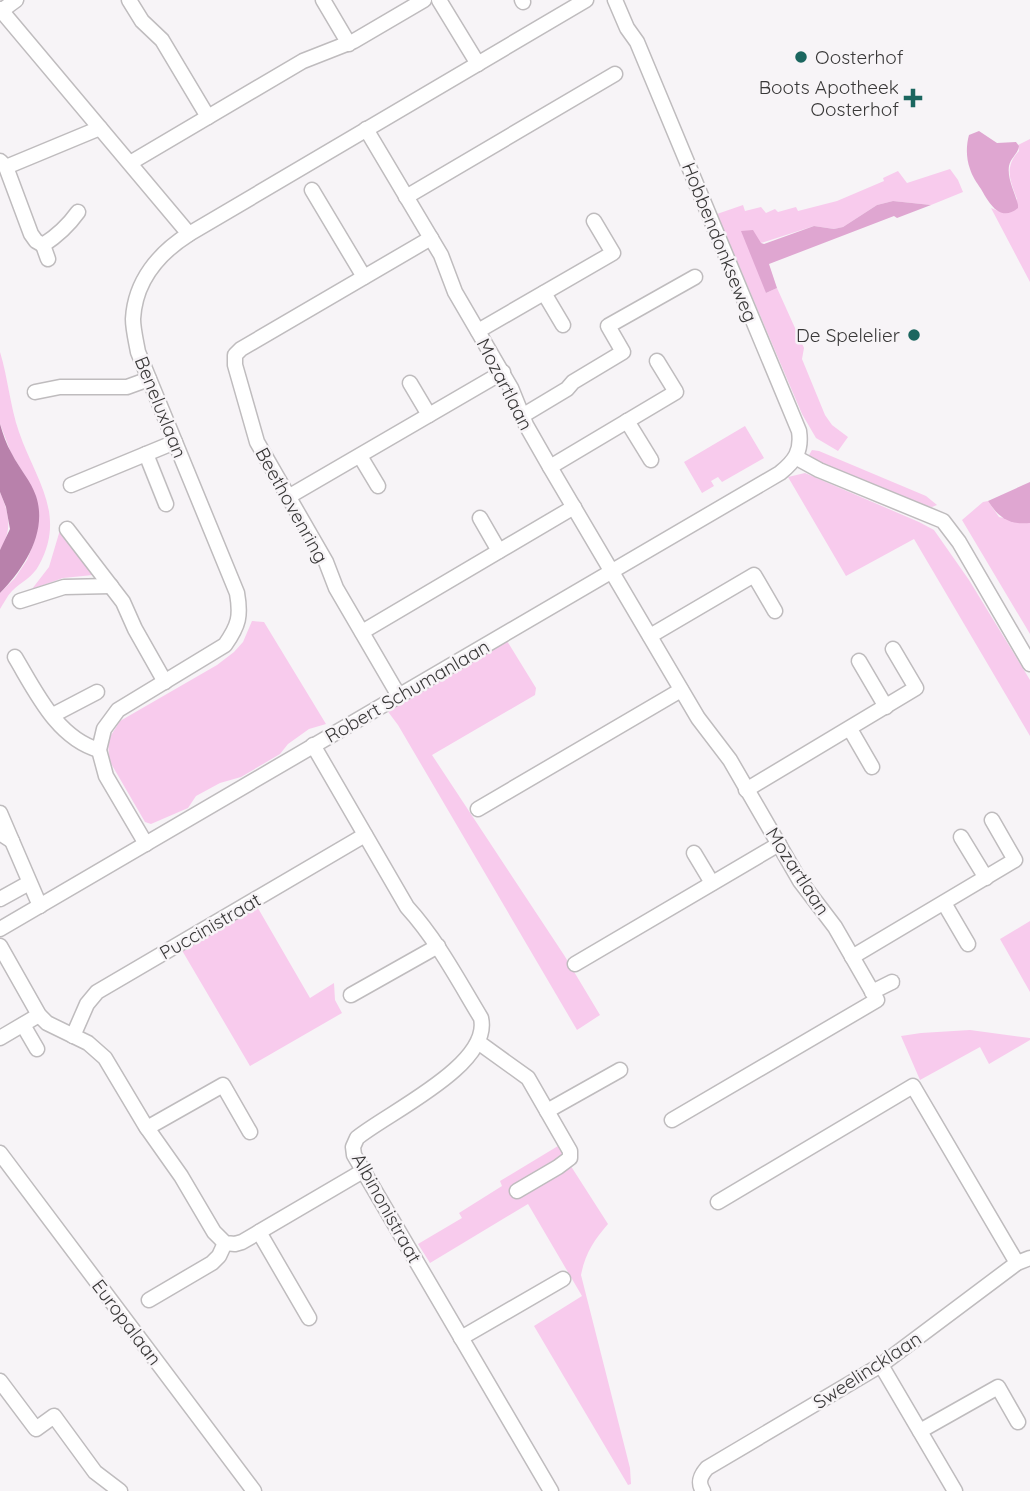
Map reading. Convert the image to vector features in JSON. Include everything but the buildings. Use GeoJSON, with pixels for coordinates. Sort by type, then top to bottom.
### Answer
{"type":"FeatureCollection","features":[{"type":"Feature","properties":{"kind":"street"},"geometry":{"type":"LineString","coordinates":[[16,0],[1,10],[189,234]]}},
{"type":"Feature","properties":{"kind":"street"},"geometry":{"type":"LineString","coordinates":[[129,0],[142,21],[162,40],[208,117]]}},
{"type":"Feature","properties":{"kind":"street"},"geometry":{"type":"LineString","coordinates":[[323,0],[349,44]]}},
{"type":"Feature","properties":{"kind":"street"},"geometry":{"type":"LineString","coordinates":[[130,163],[303,61],[349,44],[424,0]]}},
{"type":"Feature","properties":{"kind":"street"},"geometry":{"type":"LineString","coordinates":[[439,0],[478,64]]}},
{"type":"Feature","properties":{"kind":"street","name":"Beneluxlaan"},"geometry":{"type":"LineString","coordinates":[[99,750],[109,719],[129,703],[226,645],[236,630],[240,611],[237,593],[138,352],[133,319],[145,277],[159,257],[189,234],[586,0]]}},
{"type":"Feature","properties":{"kind":"street","name":"Hobbendonkseweg"},"geometry":{"type":"LineString","coordinates":[[615,0],[627,28],[637,42],[796,424],[801,442],[797,458]]}},
{"type":"Feature","properties":{"kind":"street","name":"Hobbendonkseweg"},"geometry":{"type":"LineString","coordinates":[[625,0],[636,25],[637,42]]}},
{"type":"Feature","properties":{"kind":"street"},"geometry":{"type":"LineString","coordinates":[[406,197],[615,74]]}},
{"type":"Feature","properties":{"kind":"street"},"geometry":{"type":"LineString","coordinates":[[78,212],[46,252],[31,234],[3,164],[100,128]]}},
{"type":"Feature","properties":{"kind":"street","name":"Mozartlaan"},"geometry":{"type":"LineString","coordinates":[[366,129],[441,255],[455,292],[503,372],[550,467],[698,718],[730,760],[800,881],[835,927],[875,996]]}},
{"type":"Feature","properties":{"kind":"street"},"geometry":{"type":"LineString","coordinates":[[312,190],[364,277]]}},
{"type":"Feature","properties":{"kind":"street"},"geometry":{"type":"LineString","coordinates":[[478,331],[613,253],[594,221]]}},
{"type":"Feature","properties":{"kind":"street","name":"Beethovenring"},"geometry":{"type":"LineString","coordinates":[[399,696],[336,588],[326,562],[256,440],[235,365],[235,355],[430,238]]}},
{"type":"Feature","properties":{"kind":"street"},"geometry":{"type":"LineString","coordinates":[[523,416],[623,352],[608,326],[695,277]]}},
{"type":"Feature","properties":{"kind":"street"},"geometry":{"type":"LineString","coordinates":[[544,293],[563,325]]}},
{"type":"Feature","properties":{"kind":"street"},"geometry":{"type":"LineString","coordinates":[[550,467],[676,392],[657,361]]}},
{"type":"Feature","properties":{"kind":"street"},"geometry":{"type":"LineString","coordinates":[[288,497],[503,372]]}},
{"type":"Feature","properties":{"kind":"street"},"geometry":{"type":"LineString","coordinates":[[35,392],[60,387],[127,387],[149,379]]}},
{"type":"Feature","properties":{"kind":"street"},"geometry":{"type":"LineString","coordinates":[[410,383],[429,415]]}},
{"type":"Feature","properties":{"kind":"street"},"geometry":{"type":"LineString","coordinates":[[628,421],[651,460]]}},
{"type":"Feature","properties":{"kind":"street"},"geometry":{"type":"LineString","coordinates":[[71,485],[175,442]]}},
{"type":"Feature","properties":{"kind":"street"},"geometry":{"type":"LineString","coordinates":[[146,454],[166,504]]}},
{"type":"Feature","properties":{"kind":"street"},"geometry":{"type":"LineString","coordinates":[[360,456],[378,486]]}},
{"type":"Feature","properties":{"kind":"street"},"geometry":{"type":"LineString","coordinates":[[797,458],[819,470],[943,522],[958,542],[1030,664]]}},
{"type":"Feature","properties":{"kind":"street","name":"Robert Schumanlaan"},"geometry":{"type":"LineString","coordinates":[[0,929],[780,473],[797,458]]}},
{"type":"Feature","properties":{"kind":"street"},"geometry":{"type":"LineString","coordinates":[[362,632],[574,507]]}},
{"type":"Feature","properties":{"kind":"street"},"geometry":{"type":"LineString","coordinates":[[480,519],[499,551]]}},
{"type":"Feature","properties":{"kind":"street"},"geometry":{"type":"LineString","coordinates":[[67,529],[123,602],[165,682]]}},
{"type":"Feature","properties":{"kind":"street"},"geometry":{"type":"LineString","coordinates":[[650,636],[754,575],[775,611]]}},
{"type":"Feature","properties":{"kind":"street"},"geometry":{"type":"LineString","coordinates":[[20,601],[64,587],[111,586]]}},
{"type":"Feature","properties":{"kind":"street"},"geometry":{"type":"LineString","coordinates":[[746,790],[916,688],[893,649]]}},
{"type":"Feature","properties":{"kind":"street"},"geometry":{"type":"LineString","coordinates":[[15,657],[53,715],[75,739],[99,750],[106,776],[146,844]]}},
{"type":"Feature","properties":{"kind":"street"},"geometry":{"type":"LineString","coordinates":[[859,661],[886,707]]}},
{"type":"Feature","properties":{"kind":"street"},"geometry":{"type":"LineString","coordinates":[[478,810],[681,690]]}},
{"type":"Feature","properties":{"kind":"street"},"geometry":{"type":"LineString","coordinates":[[53,715],[97,692]]}},
{"type":"Feature","properties":{"kind":"street"},"geometry":{"type":"LineString","coordinates":[[850,729],[872,767]]}},
{"type":"Feature","properties":{"kind":"street"},"geometry":{"type":"LineString","coordinates":[[313,745],[407,907],[427,929],[481,1018],[483,1027],[478,1042],[528,1078],[570,1151],[570,1158],[517,1191]]}},
{"type":"Feature","properties":{"kind":"street"},"geometry":{"type":"LineString","coordinates":[[0,813],[6,837],[40,906]]}},
{"type":"Feature","properties":{"kind":"street"},"geometry":{"type":"LineString","coordinates":[[852,957],[1015,860],[992,820]]}},
{"type":"Feature","properties":{"kind":"street","name":"Puccinistraat"},"geometry":{"type":"LineString","coordinates":[[73,1036],[87,1004],[97,992],[365,835]]}},
{"type":"Feature","properties":{"kind":"street"},"geometry":{"type":"LineString","coordinates":[[961,837],[986,878]]}},
{"type":"Feature","properties":{"kind":"street"},"geometry":{"type":"LineString","coordinates":[[575,964],[779,844]]}},
{"type":"Feature","properties":{"kind":"street"},"geometry":{"type":"LineString","coordinates":[[694,853],[712,883]]}},
{"type":"Feature","properties":{"kind":"street"},"geometry":{"type":"LineString","coordinates":[[0,899],[29,883]]}},
{"type":"Feature","properties":{"kind":"street"},"geometry":{"type":"LineString","coordinates":[[944,903],[968,944]]}},
{"type":"Feature","properties":{"kind":"street"},"geometry":{"type":"LineString","coordinates":[[0,946],[47,1023],[97,1049],[105,1058],[214,1232],[225,1243],[242,1242],[363,1171]]}},
{"type":"Feature","properties":{"kind":"street"},"geometry":{"type":"LineString","coordinates":[[351,995],[438,946]]}},
{"type":"Feature","properties":{"kind":"street"},"geometry":{"type":"LineString","coordinates":[[672,1120],[875,996],[892,982]]}},
{"type":"Feature","properties":{"kind":"street"},"geometry":{"type":"LineString","coordinates":[[0,1038],[40,1015]]}},
{"type":"Feature","properties":{"kind":"street"},"geometry":{"type":"LineString","coordinates":[[23,1025],[37,1049]]}},
{"type":"Feature","properties":{"kind":"street","name":"Albinonistraat"},"geometry":{"type":"LineString","coordinates":[[478,1042],[464,1059],[426,1093],[357,1138],[353,1147],[354,1155],[551,1491]]}},
{"type":"Feature","properties":{"kind":"street"},"geometry":{"type":"LineString","coordinates":[[547,1111],[620,1070]]}},
{"type":"Feature","properties":{"kind":"street"},"geometry":{"type":"LineString","coordinates":[[147,1128],[223,1085],[250,1132]]}},
{"type":"Feature","properties":{"kind":"street"},"geometry":{"type":"LineString","coordinates":[[718,1202],[913,1086],[1024,1261]]}},
{"type":"Feature","properties":{"kind":"street","name":"Europalaan"},"geometry":{"type":"LineString","coordinates":[[0,1153],[254,1491]]}},
{"type":"Feature","properties":{"kind":"street"},"geometry":{"type":"LineString","coordinates":[[259,1232],[309,1318]]}},
{"type":"Feature","properties":{"kind":"street"},"geometry":{"type":"LineString","coordinates":[[149,1300],[212,1263],[225,1243]]}},
{"type":"Feature","properties":{"kind":"street","name":"Sweelincklaan"},"geometry":{"type":"LineString","coordinates":[[702,1484],[707,1468],[881,1365],[1024,1261]]}},
{"type":"Feature","properties":{"kind":"street"},"geometry":{"type":"LineString","coordinates":[[461,1338],[563,1279]]}},
{"type":"Feature","properties":{"kind":"street"},"geometry":{"type":"LineString","coordinates":[[881,1365],[955,1491]]}},
{"type":"Feature","properties":{"kind":"street"},"geometry":{"type":"LineString","coordinates":[[0,1381],[36,1429],[54,1416],[95,1472],[120,1491]]}},
{"type":"Feature","properties":{"kind":"street"},"geometry":{"type":"LineString","coordinates":[[920,1431],[998,1387],[1018,1422]]}},
{"type":"Feature","properties":{"kind":"shaded area"},"geometry":{"type":"Polygon","coordinates":[[[979,131],[997,143],[1016,142],[1019,146],[1009,166],[1010,181],[1018,205],[1012,212],[1000,212],[996,209],[971,172],[967,156],[968,139],[969,135],[979,131]]]}},
{"type":"Feature","properties":{"kind":"shaded area"},"geometry":{"type":"Polygon","coordinates":[[[1030,139],[1030,282],[991,208],[1001,212],[1017,199],[1011,180],[1011,163],[1019,151],[1018,145],[1030,139]]]}},
{"type":"Feature","properties":{"kind":"shaded area"},"geometry":{"type":"Polygon","coordinates":[[[950,169],[963,192],[931,205],[893,201],[877,205],[843,227],[834,229],[814,226],[761,243],[766,293],[777,288],[804,348],[802,359],[825,415],[832,425],[848,437],[838,451],[816,438],[802,414],[717,214],[743,205],[745,211],[761,207],[766,213],[775,209],[778,212],[796,207],[798,211],[837,201],[884,181],[883,178],[898,171],[907,183],[950,169]]]}},
{"type":"Feature","properties":{"kind":"shaded area"},"geometry":{"type":"Polygon","coordinates":[[[893,201],[931,205],[897,218],[894,216],[769,264],[777,288],[766,293],[741,231],[753,230],[764,244],[814,226],[834,229],[843,227],[877,205],[893,201]]]}},
{"type":"Feature","properties":{"kind":"shaded area"},"geometry":{"type":"Polygon","coordinates":[[[0,352],[19,432],[46,497],[50,529],[47,547],[39,565],[12,591],[0,609],[0,593],[15,578],[27,560],[37,528],[28,481],[11,453],[0,424],[0,352]]]}},
{"type":"Feature","properties":{"kind":"shaded area"},"geometry":{"type":"Polygon","coordinates":[[[0,424],[10,450],[34,490],[39,523],[32,549],[0,593],[0,550],[10,529],[0,492],[0,424]]]}},
{"type":"Feature","properties":{"kind":"shaded area"},"geometry":{"type":"Polygon","coordinates":[[[745,426],[764,458],[722,482],[718,477],[711,481],[714,486],[702,493],[684,462],[745,426]]]}},
{"type":"Feature","properties":{"kind":"shaded area"},"geometry":{"type":"Polygon","coordinates":[[[812,450],[926,496],[937,505],[918,505],[818,463],[809,455],[812,450]]]}},
{"type":"Feature","properties":{"kind":"shaded area"},"geometry":{"type":"Polygon","coordinates":[[[805,473],[934,530],[969,580],[1030,680],[1030,736],[914,539],[846,576],[788,477],[805,473]]]}},
{"type":"Feature","properties":{"kind":"shaded area"},"geometry":{"type":"Polygon","coordinates":[[[1030,482],[1030,523],[1016,523],[1005,519],[988,501],[1030,482]]]}},
{"type":"Feature","properties":{"kind":"shaded area"},"geometry":{"type":"Polygon","coordinates":[[[0,492],[6,507],[8,528],[0,550],[0,492]]]}},
{"type":"Feature","properties":{"kind":"shaded area"},"geometry":{"type":"Polygon","coordinates":[[[988,501],[999,517],[1030,523],[1030,634],[962,520],[983,502],[988,501]]]}},
{"type":"Feature","properties":{"kind":"shaded area"},"geometry":{"type":"Polygon","coordinates":[[[60,530],[93,575],[63,578],[32,589],[49,567],[60,530]]]}},
{"type":"Feature","properties":{"kind":"shaded area"},"geometry":{"type":"Polygon","coordinates":[[[252,621],[264,622],[326,724],[309,729],[288,744],[280,754],[241,777],[220,783],[196,796],[188,808],[151,824],[145,822],[109,760],[108,740],[120,721],[217,665],[234,652],[243,642],[252,621]]]}},
{"type":"Feature","properties":{"kind":"shaded area"},"geometry":{"type":"Polygon","coordinates":[[[507,641],[536,688],[535,695],[432,755],[564,955],[600,1015],[577,1030],[398,725],[386,709],[507,641]]]}},
{"type":"Feature","properties":{"kind":"shaded area"},"geometry":{"type":"Polygon","coordinates":[[[255,903],[310,998],[334,983],[335,1000],[342,1013],[250,1066],[180,947],[255,903]]]}},
{"type":"Feature","properties":{"kind":"shaded area"},"geometry":{"type":"Polygon","coordinates":[[[1030,921],[1030,992],[1000,939],[1030,921]]]}},
{"type":"Feature","properties":{"kind":"shaded area"},"geometry":{"type":"Polygon","coordinates":[[[970,1030],[1030,1040],[989,1064],[980,1047],[920,1080],[901,1036],[970,1030]]]}},
{"type":"Feature","properties":{"kind":"shaded area"},"geometry":{"type":"Polygon","coordinates":[[[558,1146],[608,1224],[591,1248],[581,1275],[630,1468],[631,1484],[628,1485],[534,1326],[582,1296],[528,1204],[430,1263],[418,1244],[462,1218],[459,1213],[502,1186],[500,1181],[558,1146]]]}},
{"type":"Feature","properties":{"kind":"place","name":"Oosterhof"},"geometry":{"type":"Point","coordinates":[801,57]}},
{"type":"Feature","properties":{"kind":"place","name":"Boots Apotheek Oosterhof"},"geometry":{"type":"Point","coordinates":[913,98]}},
{"type":"Feature","properties":{"kind":"place","name":"De Spelelier"},"geometry":{"type":"Point","coordinates":[914,335]}}]}
